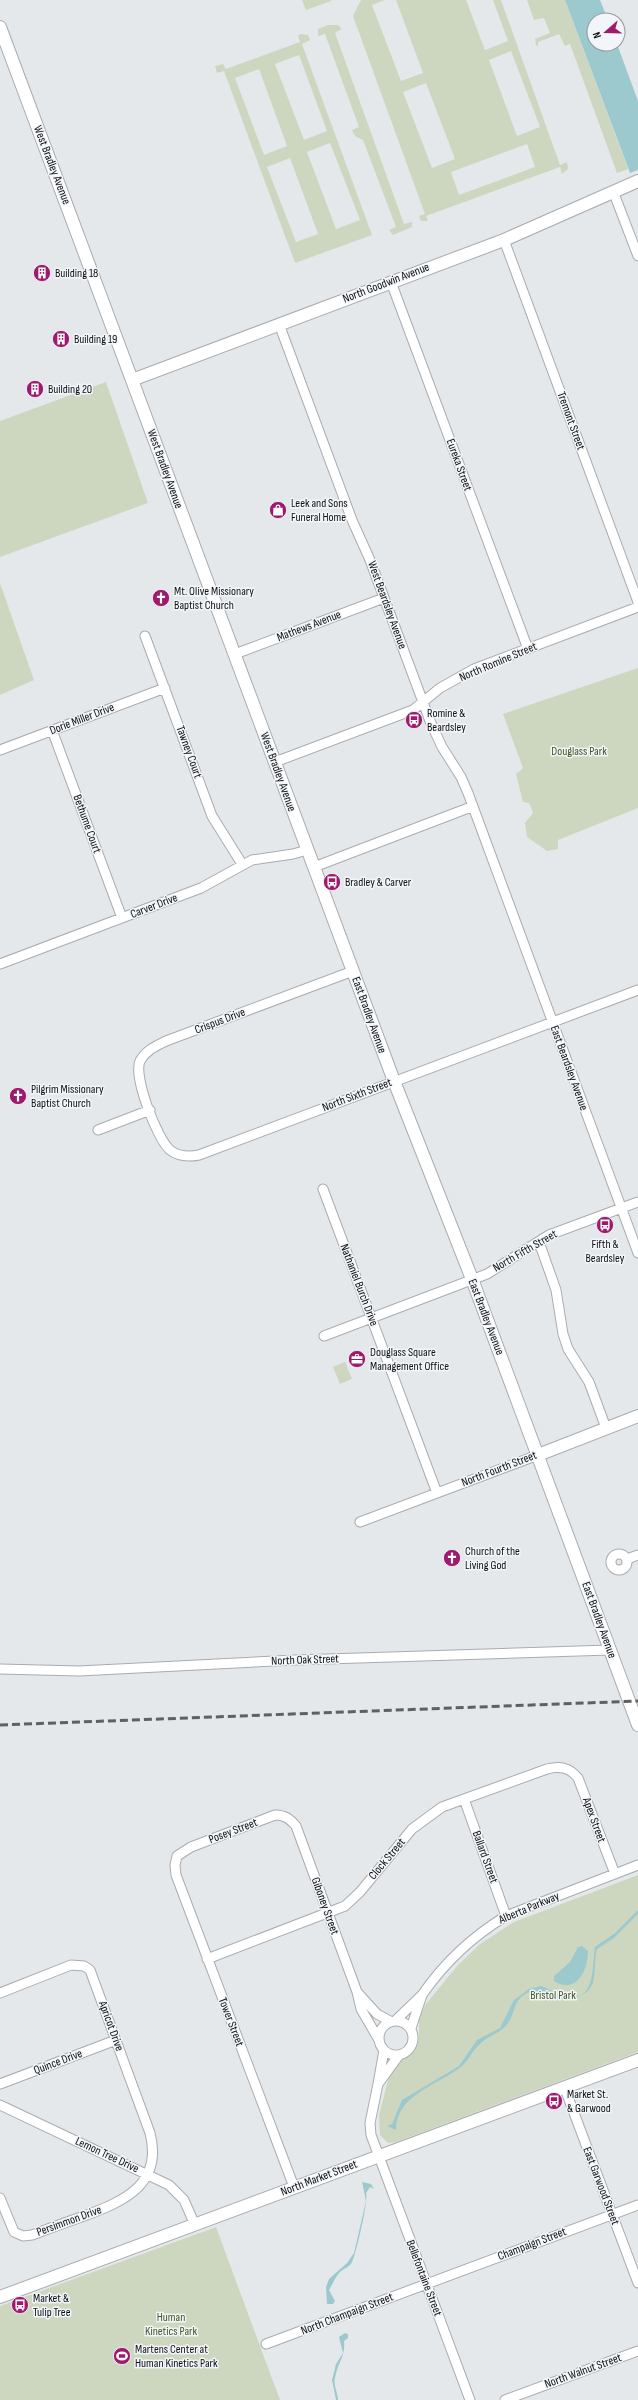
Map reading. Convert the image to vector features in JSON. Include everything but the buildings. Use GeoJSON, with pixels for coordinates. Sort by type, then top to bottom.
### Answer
{"type":"FeatureCollection","features":[{"type":"Feature","properties":{"kind":"main road","name":"West Bradley Avenue"},"geometry":{"type":"LineString","coordinates":[[0,27],[330,910]]}},
{"type":"Feature","properties":{"kind":"main road","name":"North Goodwin Avenue"},"geometry":{"type":"LineString","coordinates":[[132,380],[504,240],[638,181]]}},
{"type":"Feature","properties":{"kind":"main road","name":"East Bradley Avenue"},"geometry":{"type":"LineString","coordinates":[[330,910],[394,1082],[472,1279],[638,1725]]}},
{"type":"Feature","properties":{"kind":"main road","name":"North Fourth Street"},"geometry":{"type":"LineString","coordinates":[[538,1455],[638,1416]]}},
{"type":"Feature","properties":{"kind":"main road","name":"North Market Street"},"geometry":{"type":"LineString","coordinates":[[0,2297],[378,2155],[565,2089],[638,2060]]}},
{"type":"Feature","properties":{"kind":"street"},"geometry":{"type":"LineString","coordinates":[[613,192],[638,256]]}},
{"type":"Feature","properties":{"kind":"street","name":"Tremont Street"},"geometry":{"type":"LineString","coordinates":[[504,240],[638,602]]}},
{"type":"Feature","properties":{"kind":"street","name":"Eureka Street"},"geometry":{"type":"LineString","coordinates":[[391,282],[528,648]]}},
{"type":"Feature","properties":{"kind":"street","name":"West Beardsley Avenue"},"geometry":{"type":"LineString","coordinates":[[278,324],[434,732],[461,777],[500,883]]}},
{"type":"Feature","properties":{"kind":"street","name":"Mathews Avenue"},"geometry":{"type":"LineString","coordinates":[[235,654],[384,598]]}},
{"type":"Feature","properties":{"kind":"street","name":"North Romine Street"},"geometry":{"type":"LineString","coordinates":[[274,762],[413,710],[440,688],[474,669],[638,607]]}},
{"type":"Feature","properties":{"kind":"street","name":"Tawney Court"},"geometry":{"type":"LineString","coordinates":[[145,636],[212,816],[242,864]]}},
{"type":"Feature","properties":{"kind":"street","name":"Dorie Miller Drive"},"geometry":{"type":"LineString","coordinates":[[0,750],[165,688]]}},
{"type":"Feature","properties":{"kind":"street","name":"Bethume Court"},"geometry":{"type":"LineString","coordinates":[[52,730],[122,918]]}},
{"type":"Feature","properties":{"kind":"street"},"geometry":{"type":"LineString","coordinates":[[314,867],[471,807]]}},
{"type":"Feature","properties":{"kind":"street","name":"Carver Drive"},"geometry":{"type":"LineString","coordinates":[[0,964],[201,888],[242,864],[261,858],[293,854],[307,850]]}},
{"type":"Feature","properties":{"kind":"street","name":"East Beardsley Avenue"},"geometry":{"type":"LineString","coordinates":[[500,883],[638,1253]]}},
{"type":"Feature","properties":{"kind":"street","name":"Crispus Drive"},"geometry":{"type":"LineString","coordinates":[[150,1110],[141,1085],[138,1067],[146,1052],[152,1047],[353,971]]}},
{"type":"Feature","properties":{"kind":"street","name":"North Sixth Street"},"geometry":{"type":"LineString","coordinates":[[150,1110],[163,1142],[169,1150],[184,1156],[199,1155],[638,990]]}},
{"type":"Feature","properties":{"kind":"street"},"geometry":{"type":"LineString","coordinates":[[98,1130],[150,1110]]}},
{"type":"Feature","properties":{"kind":"street","name":"Nathaniel Burch Drive"},"geometry":{"type":"LineString","coordinates":[[323,1189],[436,1493]]}},
{"type":"Feature","properties":{"kind":"street","name":"North Fifth Street"},"geometry":{"type":"LineString","coordinates":[[324,1336],[472,1279],[506,1264],[549,1235],[638,1202]]}},
{"type":"Feature","properties":{"kind":"street"},"geometry":{"type":"LineString","coordinates":[[539,1242],[556,1290],[568,1349],[589,1382],[606,1428]]}},
{"type":"Feature","properties":{"kind":"street","name":"North Fourth Street"},"geometry":{"type":"LineString","coordinates":[[360,1522],[538,1455]]}},
{"type":"Feature","properties":{"kind":"street"},"geometry":{"type":"LineString","coordinates":[[627,1559],[638,1555]]}},
{"type":"Feature","properties":{"kind":"street","name":"North Oak Street"},"geometry":{"type":"LineString","coordinates":[[0,1669],[78,1671],[218,1663],[610,1650]]}},
{"type":"Feature","properties":{"kind":"street","name":"Clock Street"},"geometry":{"type":"LineString","coordinates":[[207,1959],[341,1908],[352,1900],[412,1829],[442,1807],[547,1768],[557,1767],[568,1769]]}},
{"type":"Feature","properties":{"kind":"street","name":"Apex Street"},"geometry":{"type":"LineString","coordinates":[[568,1769],[578,1778],[584,1791],[615,1874]]}},
{"type":"Feature","properties":{"kind":"street","name":"Ballard Street"},"geometry":{"type":"LineString","coordinates":[[464,1799],[506,1916]]}},
{"type":"Feature","properties":{"kind":"street","name":"Posey Street"},"geometry":{"type":"LineString","coordinates":[[177,1856],[191,1847],[276,1815],[283,1815],[291,1820]]}},
{"type":"Feature","properties":{"kind":"street","name":"Giboney Street"},"geometry":{"type":"LineString","coordinates":[[291,1820],[296,1826],[357,1992],[361,2009],[379,2040]]}},
{"type":"Feature","properties":{"kind":"street","name":"Tower Street"},"geometry":{"type":"LineString","coordinates":[[177,1856],[174,1865],[176,1875],[294,2187]]}},
{"type":"Feature","properties":{"kind":"street","name":"Alberta Parkway"},"geometry":{"type":"LineString","coordinates":[[393,2021],[422,1995],[449,1961],[492,1925],[506,1916],[638,1865]]}},
{"type":"Feature","properties":{"kind":"street","name":"Apricot Drive"},"geometry":{"type":"LineString","coordinates":[[0,1992],[71,1965],[84,1966],[92,1974],[152,2142],[152,2163],[148,2174]]}},
{"type":"Feature","properties":{"kind":"street","name":"Giboney Street"},"geometry":{"type":"LineString","coordinates":[[357,1992],[377,2014],[393,2021]]}},
{"type":"Feature","properties":{"kind":"street","name":"Alberta Parkway"},"geometry":{"type":"LineString","coordinates":[[411,2028],[422,1995]]}},
{"type":"Feature","properties":{"kind":"street"},"geometry":{"type":"LineString","coordinates":[[378,2084],[399,2055],[409,2050],[412,2045],[413,2034],[411,2028],[402,2021],[393,2021],[382,2029],[379,2040],[384,2050],[388,2053],[399,2055]]}},
{"type":"Feature","properties":{"kind":"street","name":"Quince Drive"},"geometry":{"type":"LineString","coordinates":[[0,2084],[116,2040]]}},
{"type":"Feature","properties":{"kind":"street"},"geometry":{"type":"LineString","coordinates":[[378,2155],[371,2135],[370,2123],[384,2050]]}},
{"type":"Feature","properties":{"kind":"street","name":"East Garwood Street"},"geometry":{"type":"LineString","coordinates":[[565,2089],[638,2283]]}},
{"type":"Feature","properties":{"kind":"street","name":"Lemon Tree Drive"},"geometry":{"type":"LineString","coordinates":[[0,2105],[169,2185],[184,2200],[195,2224]]}},
{"type":"Feature","properties":{"kind":"street","name":"Bellefontaine Street"},"geometry":{"type":"LineString","coordinates":[[378,2155],[470,2400]]}},
{"type":"Feature","properties":{"kind":"street","name":"Persimmon Drive"},"geometry":{"type":"LineString","coordinates":[[0,2198],[14,2232],[24,2236],[119,2202],[134,2192],[148,2174]]}},
{"type":"Feature","properties":{"kind":"street","name":"Champaign Street"},"geometry":{"type":"LineString","coordinates":[[427,2284],[638,2205]]}},
{"type":"Feature","properties":{"kind":"street","name":"North Champaign Street"},"geometry":{"type":"LineString","coordinates":[[266,2344],[427,2284]]}},
{"type":"Feature","properties":{"kind":"street","name":"North Walnut Street"},"geometry":{"type":"LineString","coordinates":[[505,2400],[638,2351]]}},
{"type":"Feature","properties":{"kind":"green space"},"geometry":{"type":"Polygon","coordinates":[[[302,0],[331,0],[331,1],[306,10],[302,0]]]}},
{"type":"Feature","properties":{"kind":"green space"},"geometry":{"type":"Polygon","coordinates":[[[361,0],[385,0],[372,5],[401,81],[423,73],[396,0],[466,0],[485,50],[508,41],[493,0],[501,0],[560,165],[567,162],[568,169],[562,174],[560,167],[426,216],[428,221],[421,221],[419,216],[425,214],[353,16],[361,0]],[[511,51],[489,60],[517,136],[540,127],[511,51]],[[426,83],[403,92],[432,168],[455,159],[426,83]],[[527,144],[451,172],[459,195],[535,167],[527,144]]]}},
{"type":"Feature","properties":{"kind":"green space"},"geometry":{"type":"Polygon","coordinates":[[[527,0],[565,0],[628,169],[617,173],[570,44],[565,46],[559,34],[538,42],[538,47],[536,45],[535,39],[550,33],[544,18],[534,20],[527,0]]]}},
{"type":"Feature","properties":{"kind":"green space"},"geometry":{"type":"Polygon","coordinates":[[[328,25],[338,25],[342,29],[335,33],[404,224],[412,222],[412,227],[393,235],[389,230],[396,227],[363,140],[355,136],[352,130],[359,127],[325,34],[318,36],[318,29],[328,25]]]}},
{"type":"Feature","properties":{"kind":"green space"},"geometry":{"type":"Polygon","coordinates":[[[300,34],[308,35],[310,40],[302,44],[372,235],[295,263],[224,71],[217,73],[215,66],[223,64],[226,69],[300,42],[298,36],[300,34]],[[299,55],[275,64],[304,140],[327,131],[299,55]],[[259,69],[235,78],[264,155],[287,146],[259,69]],[[330,143],[307,152],[336,229],[360,220],[330,143]],[[290,158],[267,167],[296,242],[318,234],[290,158]]]}},
{"type":"Feature","properties":{"kind":"green space"},"geometry":{"type":"Polygon","coordinates":[[[106,382],[148,503],[0,557],[0,421],[106,382]]]}},
{"type":"Feature","properties":{"kind":"green space"},"geometry":{"type":"Polygon","coordinates":[[[0,583],[34,680],[0,695],[0,583]]]}},
{"type":"Feature","properties":{"kind":"green space","name":"Douglass Park"},"geometry":{"type":"Polygon","coordinates":[[[638,668],[638,808],[558,840],[558,849],[547,851],[527,837],[525,823],[533,813],[529,803],[523,802],[516,774],[523,768],[503,714],[638,668]]]}},
{"type":"Feature","properties":{"kind":"green space"},"geometry":{"type":"Polygon","coordinates":[[[345,1362],[352,1379],[340,1384],[333,1367],[345,1362]]]}},
{"type":"Feature","properties":{"kind":"green space","name":"Bristol Park"},"geometry":{"type":"Polygon","coordinates":[[[638,1875],[638,2052],[396,2142],[388,2143],[380,2135],[379,2115],[391,2069],[417,2048],[419,2037],[419,2019],[425,2005],[458,1965],[480,1944],[514,1922],[638,1875]]]}},
{"type":"Feature","properties":{"kind":"green space","name":"Human Kinetics Park"},"geometry":{"type":"Polygon","coordinates":[[[216,2227],[280,2400],[0,2400],[0,2306],[216,2227]]]}},
{"type":"Feature","properties":{"kind":"water"},"geometry":{"type":"Polygon","coordinates":[[[565,0],[600,0],[605,12],[586,12],[586,52],[620,52],[638,101],[638,170],[630,173],[565,0]]]}},
{"type":"Feature","properties":{"kind":"water"},"geometry":{"type":"Polygon","coordinates":[[[638,1910],[638,1914],[614,1938],[597,1949],[595,1957],[594,1980],[591,1986],[583,1994],[591,1981],[595,1947],[615,1933],[638,1910]]]}},
{"type":"Feature","properties":{"kind":"water"},"geometry":{"type":"Polygon","coordinates":[[[582,1946],[588,1951],[586,1966],[579,1979],[569,1985],[562,1985],[554,1981],[554,1976],[570,1962],[578,1947],[582,1946]]]}},
{"type":"Feature","properties":{"kind":"water"},"geometry":{"type":"Polygon","coordinates":[[[541,1986],[560,1995],[576,1997],[582,1994],[570,2000],[541,1992],[524,1995],[518,2001],[510,2020],[505,2027],[482,2042],[467,2061],[453,2073],[420,2092],[411,2099],[403,2107],[398,2118],[396,2130],[387,2126],[392,2124],[402,2100],[459,2066],[477,2040],[500,2028],[514,2000],[529,1989],[541,1986]]]}},
{"type":"Feature","properties":{"kind":"water"},"geometry":{"type":"Polygon","coordinates":[[[362,2182],[371,2184],[374,2189],[370,2187],[366,2193],[366,2201],[362,2182]]]}},
{"type":"Feature","properties":{"kind":"water"},"geometry":{"type":"Polygon","coordinates":[[[366,2201],[354,2257],[350,2265],[340,2272],[335,2278],[329,2290],[335,2301],[333,2304],[327,2304],[326,2287],[329,2279],[347,2263],[354,2253],[366,2201]]]}},
{"type":"Feature","properties":{"kind":"water"},"geometry":{"type":"Polygon","coordinates":[[[345,2333],[348,2334],[348,2338],[344,2341],[343,2356],[336,2373],[335,2386],[338,2400],[336,2400],[332,2380],[336,2364],[343,2353],[339,2337],[345,2333]]]}},
{"type":"Feature","properties":{"kind":"railway"},"geometry":{"type":"LineString","coordinates":[[0,1725],[638,1701]]}},
{"type":"Feature","properties":{"kind":"place","name":"Building 18"},"geometry":{"type":"Point","coordinates":[42,273]}},
{"type":"Feature","properties":{"kind":"place","name":"Building 19"},"geometry":{"type":"Point","coordinates":[61,339]}},
{"type":"Feature","properties":{"kind":"place","name":"Building 20"},"geometry":{"type":"Point","coordinates":[35,389]}},
{"type":"Feature","properties":{"kind":"place","name":"Leek and Sons Funeral Home"},"geometry":{"type":"Point","coordinates":[278,510]}},
{"type":"Feature","properties":{"kind":"place","name":"Mt. Olive Missionary Baptist Church"},"geometry":{"type":"Point","coordinates":[161,598]}},
{"type":"Feature","properties":{"kind":"place","name":"Romine & Beardsley"},"geometry":{"type":"Point","coordinates":[414,720]}},
{"type":"Feature","properties":{"kind":"place","name":"Bradley & Carver"},"geometry":{"type":"Point","coordinates":[332,882]}},
{"type":"Feature","properties":{"kind":"place","name":"Pilgrim Missionary Baptist Church"},"geometry":{"type":"Point","coordinates":[18,1096]}},
{"type":"Feature","properties":{"kind":"place","name":"Fifth & Beardsley"},"geometry":{"type":"Point","coordinates":[605,1225]}},
{"type":"Feature","properties":{"kind":"place","name":"Douglass Square Management Office"},"geometry":{"type":"Point","coordinates":[357,1359]}},
{"type":"Feature","properties":{"kind":"place","name":"Church of the Living God"},"geometry":{"type":"Point","coordinates":[452,1558]}},
{"type":"Feature","properties":{"kind":"place","name":"Market St. & Garwood"},"geometry":{"type":"Point","coordinates":[554,2101]}},
{"type":"Feature","properties":{"kind":"place","name":"Market & Tulip Tree"},"geometry":{"type":"Point","coordinates":[20,2305]}},
{"type":"Feature","properties":{"kind":"place","name":"Martens Center at Human Kinetics Park"},"geometry":{"type":"Point","coordinates":[122,2356]}}]}
